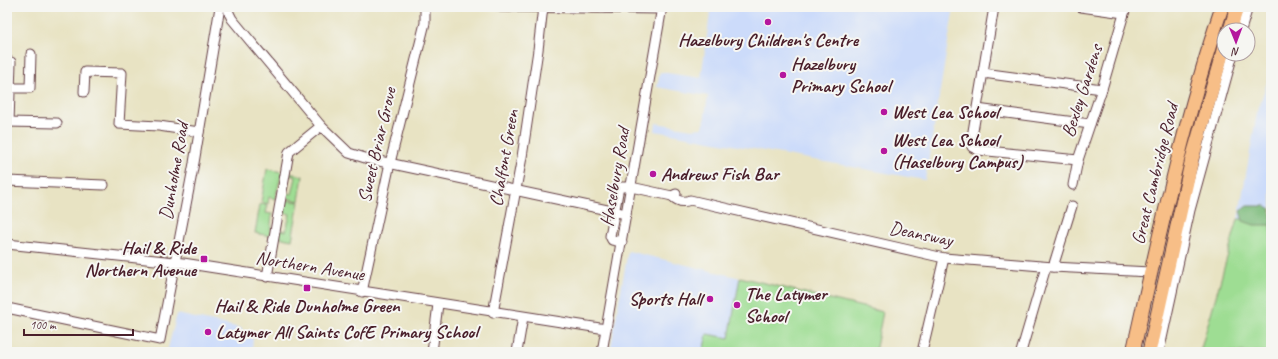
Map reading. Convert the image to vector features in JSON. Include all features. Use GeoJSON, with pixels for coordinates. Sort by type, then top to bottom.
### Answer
{"type":"FeatureCollection","features":[{"type":"Feature","properties":{"kind":"highway","name":"Great Cambridge Road"},"geometry":{"type":"LineString","coordinates":[[1133,352],[1150,272],[1189,113],[1222,7]]}},
{"type":"Feature","properties":{"kind":"highway"},"geometry":{"type":"LineString","coordinates":[[1232,22],[1237,7]]}},
{"type":"Feature","properties":{"kind":"highway","name":"Great Cambridge Road"},"geometry":{"type":"LineString","coordinates":[[1148,352],[1186,204],[1203,117],[1220,62]]}},
{"type":"Feature","properties":{"kind":"street","name":"Dunholme Road"},"geometry":{"type":"LineString","coordinates":[[7,308],[160,340],[220,7]]}},
{"type":"Feature","properties":{"kind":"street"},"geometry":{"type":"LineString","coordinates":[[228,7],[232,19],[321,126],[350,153],[614,213],[626,214]]}},
{"type":"Feature","properties":{"kind":"street","name":"Sweet Briar Grove"},"geometry":{"type":"LineString","coordinates":[[362,292],[390,163],[425,23],[425,7]]}},
{"type":"Feature","properties":{"kind":"street"},"geometry":{"type":"LineString","coordinates":[[500,7],[662,8]]}},
{"type":"Feature","properties":{"kind":"street","name":"Chalfont Green"},"geometry":{"type":"LineString","coordinates":[[493,313],[516,191],[538,57],[543,7]]}},
{"type":"Feature","properties":{"kind":"street"},"geometry":{"type":"LineString","coordinates":[[994,7],[971,143],[972,147],[978,150],[1078,160]]}},
{"type":"Feature","properties":{"kind":"street"},"geometry":{"type":"LineString","coordinates":[[1081,7],[1125,10]]}},
{"type":"Feature","properties":{"kind":"street"},"geometry":{"type":"LineString","coordinates":[[1243,22],[1248,7]]}},
{"type":"Feature","properties":{"kind":"street","name":"Haselbury Road"},"geometry":{"type":"LineString","coordinates":[[602,352],[662,8]]}},
{"type":"Feature","properties":{"kind":"street","name":"Bexley Gardens"},"geometry":{"type":"LineString","coordinates":[[1073,185],[1078,160],[1102,89],[1125,10]]}},
{"type":"Feature","properties":{"kind":"street"},"geometry":{"type":"LineString","coordinates":[[11,88],[30,88],[31,54]]}},
{"type":"Feature","properties":{"kind":"street"},"geometry":{"type":"LineString","coordinates":[[7,62],[11,62],[11,88],[8,122],[57,123]]}},
{"type":"Feature","properties":{"kind":"street"},"geometry":{"type":"LineString","coordinates":[[1159,352],[1186,204],[1230,62]]}},
{"type":"Feature","properties":{"kind":"street"},"geometry":{"type":"LineString","coordinates":[[84,92],[85,72],[122,73],[119,124],[159,126],[198,132]]}},
{"type":"Feature","properties":{"kind":"street"},"geometry":{"type":"LineString","coordinates":[[983,73],[1102,89]]}},
{"type":"Feature","properties":{"kind":"street"},"geometry":{"type":"LineString","coordinates":[[977,108],[1090,124]]}},
{"type":"Feature","properties":{"kind":"street"},"geometry":{"type":"LineString","coordinates":[[266,277],[289,152],[321,126]]}},
{"type":"Feature","properties":{"kind":"street"},"geometry":{"type":"LineString","coordinates":[[7,181],[104,185]]}},
{"type":"Feature","properties":{"kind":"street"},"geometry":{"type":"LineString","coordinates":[[622,242],[610,238],[614,213],[619,187],[631,187]]}},
{"type":"Feature","properties":{"kind":"street","name":"Deansway"},"geometry":{"type":"LineString","coordinates":[[631,187],[672,196],[677,194],[687,196],[690,200],[944,258],[1049,267],[1150,272]]}},
{"type":"Feature","properties":{"kind":"street"},"geometry":{"type":"LineString","coordinates":[[1021,352],[1049,267],[1072,206]]}},
{"type":"Feature","properties":{"kind":"street","name":"Northern Avenue"},"geometry":{"type":"LineString","coordinates":[[7,244],[175,263],[493,313],[606,329]]}},
{"type":"Feature","properties":{"kind":"street"},"geometry":{"type":"LineString","coordinates":[[922,352],[944,258]]}},
{"type":"Feature","properties":{"kind":"street"},"geometry":{"type":"LineString","coordinates":[[432,352],[438,304]]}},
{"type":"Feature","properties":{"kind":"street"},"geometry":{"type":"LineString","coordinates":[[517,352],[523,317]]}},
{"type":"Feature","properties":{"kind":"shaded area"},"geometry":{"type":"Polygon","coordinates":[[[711,7],[954,7],[925,180],[655,131],[656,123],[692,129],[703,128],[708,96],[657,87],[660,72],[701,78],[711,7]]]}},
{"type":"Feature","properties":{"kind":"shaded area"},"geometry":{"type":"Polygon","coordinates":[[[1271,71],[1271,220],[1238,219],[1257,113],[1271,71]]]}},
{"type":"Feature","properties":{"kind":"shaded area","name":"The Latymer School"},"geometry":{"type":"Polygon","coordinates":[[[628,251],[883,312],[875,352],[610,352],[628,251]]]}},
{"type":"Feature","properties":{"kind":"shaded area","name":"Latymer All Saints CofE Primary School"},"geometry":{"type":"Polygon","coordinates":[[[177,314],[241,328],[247,336],[253,338],[252,352],[167,352],[177,314]]]}},
{"type":"Feature","properties":{"kind":"green space"},"geometry":{"type":"Polygon","coordinates":[[[267,169],[282,172],[275,199],[269,197],[268,204],[261,202],[267,169]]]}},
{"type":"Feature","properties":{"kind":"green space"},"geometry":{"type":"Polygon","coordinates":[[[289,173],[303,176],[299,201],[287,198],[287,193],[292,194],[296,177],[289,175],[289,173]]]}},
{"type":"Feature","properties":{"kind":"green space"},"geometry":{"type":"Polygon","coordinates":[[[286,200],[299,202],[292,240],[277,237],[280,230],[286,231],[290,214],[284,213],[286,200]]]}},
{"type":"Feature","properties":{"kind":"green space"},"geometry":{"type":"Polygon","coordinates":[[[260,204],[268,205],[266,213],[272,214],[270,236],[255,233],[260,204]]]}},
{"type":"Feature","properties":{"kind":"green space"},"geometry":{"type":"Polygon","coordinates":[[[1247,206],[1266,206],[1271,209],[1271,225],[1254,225],[1243,221],[1240,211],[1247,206]]]}},
{"type":"Feature","properties":{"kind":"green space"},"geometry":{"type":"Polygon","coordinates":[[[1238,219],[1271,220],[1271,352],[1200,352],[1238,219]]]}},
{"type":"Feature","properties":{"kind":"green space"},"geometry":{"type":"Polygon","coordinates":[[[740,277],[883,312],[875,352],[703,352],[707,334],[729,338],[740,277]]]}},
{"type":"Feature","properties":{"kind":"place","name":"Hazelbury Children's Centre"},"geometry":{"type":"Point","coordinates":[768,22]}},
{"type":"Feature","properties":{"kind":"place","name":"Hazelbury Primary School"},"geometry":{"type":"Point","coordinates":[783,75]}},
{"type":"Feature","properties":{"kind":"place","name":"West Lea School"},"geometry":{"type":"Point","coordinates":[884,112]}},
{"type":"Feature","properties":{"kind":"place","name":"West Lea School (Haselbury Campus)"},"geometry":{"type":"Point","coordinates":[884,151]}},
{"type":"Feature","properties":{"kind":"place","name":"Andrews Fish Bar"},"geometry":{"type":"Point","coordinates":[653,174]}},
{"type":"Feature","properties":{"kind":"place","name":"Hail & Ride Northern Avenue"},"geometry":{"type":"Point","coordinates":[204,259]}},
{"type":"Feature","properties":{"kind":"place","name":"Hail & Ride Dunholme Green"},"geometry":{"type":"Point","coordinates":[307,288]}},
{"type":"Feature","properties":{"kind":"place","name":"Sports Hall"},"geometry":{"type":"Point","coordinates":[710,299]}},
{"type":"Feature","properties":{"kind":"place","name":"The Latymer School"},"geometry":{"type":"Point","coordinates":[737,305]}},
{"type":"Feature","properties":{"kind":"place","name":"Latymer All Saints CofE Primary School"},"geometry":{"type":"Point","coordinates":[208,332]}}]}
